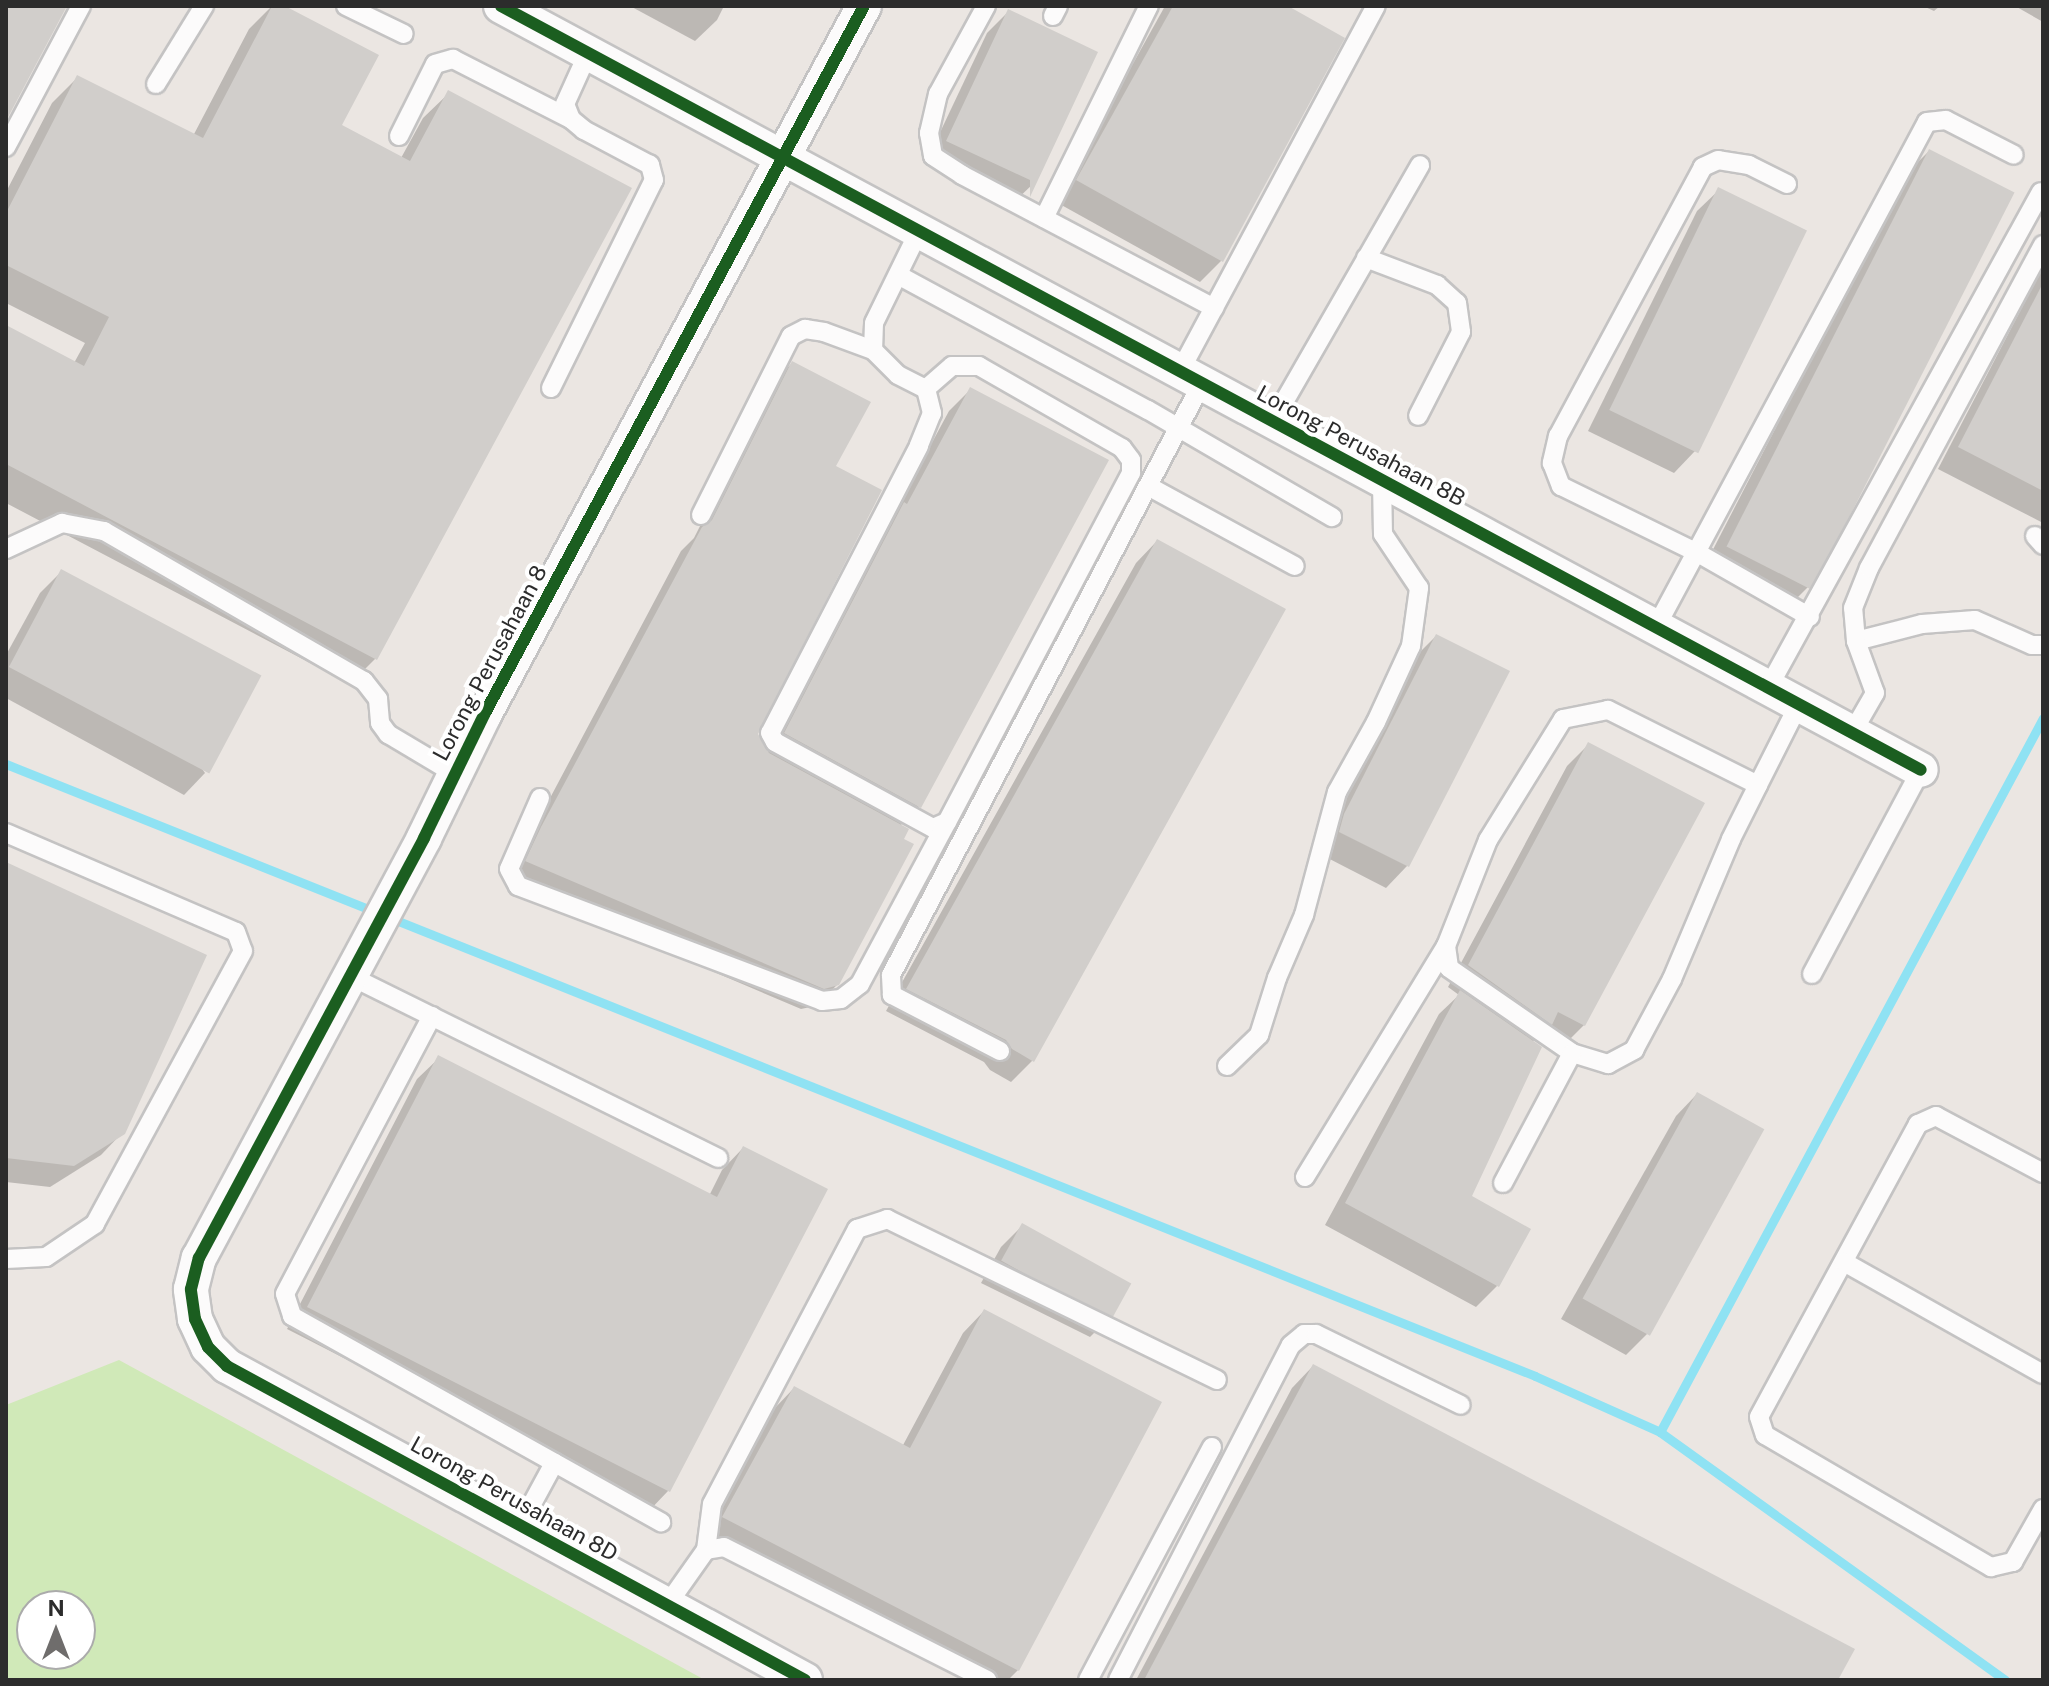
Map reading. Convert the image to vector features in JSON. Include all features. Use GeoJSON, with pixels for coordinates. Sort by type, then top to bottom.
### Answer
{"type":"FeatureCollection","features":[{"type":"Feature","properties":{"kind":"street","name":"Lorong Perusahaan 8B"},"geometry":{"type":"LineString","coordinates":[[501,6],[1921,770]]}},
{"type":"Feature","properties":{"kind":"street","name":"Lorong Perusahaan 8"},"geometry":{"type":"LineString","coordinates":[[208,1347],[195,1319],[191,1289],[199,1258],[864,6]]}},
{"type":"Feature","properties":{"kind":"street","name":"Lorong Perusahaan 8D"},"geometry":{"type":"LineString","coordinates":[[208,1347],[227,1366],[805,1680]]}},
{"type":"Feature","properties":{"kind":"lane"},"geometry":{"type":"LineString","coordinates":[[6,147],[81,6]]}},
{"type":"Feature","properties":{"kind":"lane"},"geometry":{"type":"LineString","coordinates":[[156,84],[204,6]]}},
{"type":"Feature","properties":{"kind":"lane"},"geometry":{"type":"LineString","coordinates":[[346,6],[404,34]]}},
{"type":"Feature","properties":{"kind":"lane"},"geometry":{"type":"LineString","coordinates":[[986,6],[938,94],[929,133],[933,156],[962,175],[1214,308]]}},
{"type":"Feature","properties":{"kind":"lane"},"geometry":{"type":"LineString","coordinates":[[1044,218],[1149,6]]}},
{"type":"Feature","properties":{"kind":"lane"},"geometry":{"type":"LineString","coordinates":[[1000,1051],[892,995],[891,975],[1178,429],[1214,308],[1376,6]]}},
{"type":"Feature","properties":{"kind":"lane"},"geometry":{"type":"LineString","coordinates":[[571,119],[565,104],[588,53]]}},
{"type":"Feature","properties":{"kind":"lane"},"geometry":{"type":"LineString","coordinates":[[399,136],[435,64],[453,59],[571,119],[584,130],[650,165],[654,180],[551,388]]}},
{"type":"Feature","properties":{"kind":"lane"},"geometry":{"type":"LineString","coordinates":[[1656,627],[1927,122],[1946,120],[2014,155]]}},
{"type":"Feature","properties":{"kind":"lane"},"geometry":{"type":"LineString","coordinates":[[1787,184],[1749,165],[1718,160],[1703,167],[1558,436],[1552,463],[1561,486],[1696,552],[1810,617]]}},
{"type":"Feature","properties":{"kind":"lane"},"geometry":{"type":"LineString","coordinates":[[1273,421],[1420,165]]}},
{"type":"Feature","properties":{"kind":"lane"},"geometry":{"type":"LineString","coordinates":[[1768,688],[1810,617],[2041,192]]}},
{"type":"Feature","properties":{"kind":"lane"},"geometry":{"type":"LineString","coordinates":[[873,350],[874,323],[919,231]]}},
{"type":"Feature","properties":{"kind":"lane"},"geometry":{"type":"LineString","coordinates":[[1852,733],[1875,693],[1856,641],[1853,608],[1869,568],[2043,245]]}},
{"type":"Feature","properties":{"kind":"lane"},"geometry":{"type":"LineString","coordinates":[[1366,258],[1437,285],[1457,303],[1461,332],[1418,416]]}},
{"type":"Feature","properties":{"kind":"lane"},"geometry":{"type":"LineString","coordinates":[[898,275],[1332,517]]}},
{"type":"Feature","properties":{"kind":"lane"},"geometry":{"type":"LineString","coordinates":[[701,515],[791,336],[805,329],[824,332],[873,350],[898,375],[926,389],[932,413],[919,446],[770,733],[775,742],[920,824],[933,828],[947,822]]}},
{"type":"Feature","properties":{"kind":"lane"},"geometry":{"type":"LineString","coordinates":[[540,798],[509,869],[518,886],[822,1001],[841,999],[860,984],[1131,473],[1131,460],[1122,448],[979,366],[952,366],[926,389]]}},
{"type":"Feature","properties":{"kind":"lane"},"geometry":{"type":"LineString","coordinates":[[1227,1066],[1259,1035],[1277,978],[1304,915],[1337,792],[1376,722],[1411,646],[1419,588],[1383,534],[1382,480]]}},
{"type":"Feature","properties":{"kind":"lane"},"geometry":{"type":"LineString","coordinates":[[1148,486],[1295,566]]}},
{"type":"Feature","properties":{"kind":"lane"},"geometry":{"type":"LineString","coordinates":[[6,549],[62,523],[104,531],[364,681],[378,699],[380,723],[388,734],[455,774]]}},
{"type":"Feature","properties":{"kind":"lane"},"geometry":{"type":"LineString","coordinates":[[1856,641],[1922,624],[1975,620],[2032,645],[2043,645]]}},
{"type":"Feature","properties":{"kind":"lane"},"geometry":{"type":"LineString","coordinates":[[1446,946],[1449,968],[1572,1053],[1608,1064],[1634,1050],[1672,979],[1731,839],[1799,704]]}},
{"type":"Feature","properties":{"kind":"lane"},"geometry":{"type":"LineString","coordinates":[[1305,1177],[1446,946],[1488,840],[1563,719],[1608,710],[1758,785]]}},
{"type":"Feature","properties":{"kind":"lane"},"geometry":{"type":"LineString","coordinates":[[1812,974],[1921,770]]}},
{"type":"Feature","properties":{"kind":"lane"},"geometry":{"type":"LineString","coordinates":[[6,833],[236,932],[243,951],[95,1224],[46,1257],[6,1259]]}},
{"type":"Feature","properties":{"kind":"lane"},"geometry":{"type":"LineString","coordinates":[[354,962],[432,1016],[718,1158]]}},
{"type":"Feature","properties":{"kind":"lane"},"geometry":{"type":"LineString","coordinates":[[432,1016],[285,1294],[292,1316],[661,1522]]}},
{"type":"Feature","properties":{"kind":"lane"},"geometry":{"type":"LineString","coordinates":[[1503,1183],[1572,1053]]}},
{"type":"Feature","properties":{"kind":"lane"},"geometry":{"type":"LineString","coordinates":[[2043,1173],[1936,1116],[1918,1124],[1759,1417],[1765,1435],[1991,1567],[2013,1562],[2043,1509]]}},
{"type":"Feature","properties":{"kind":"lane"},"geometry":{"type":"LineString","coordinates":[[667,1605],[706,1550],[712,1504],[857,1229],[887,1219],[1217,1380]]}},
{"type":"Feature","properties":{"kind":"lane"},"geometry":{"type":"LineString","coordinates":[[1844,1262],[2043,1374]]}},
{"type":"Feature","properties":{"kind":"lane"},"geometry":{"type":"LineString","coordinates":[[1118,1680],[1291,1345],[1304,1334],[1316,1334],[1461,1405]]}},
{"type":"Feature","properties":{"kind":"lane"},"geometry":{"type":"LineString","coordinates":[[1088,1680],[1212,1447]]}},
{"type":"Feature","properties":{"kind":"lane"},"geometry":{"type":"LineString","coordinates":[[520,1526],[554,1463]]}},
{"type":"Feature","properties":{"kind":"lane"},"geometry":{"type":"LineString","coordinates":[[706,1550],[724,1547],[987,1680]]}},
{"type":"Feature","properties":{"kind":"green space"},"geometry":{"type":"Polygon","coordinates":[[[119,1360],[705,1680],[6,1680],[6,1405],[119,1360]]]}},
{"type":"Feature","properties":{"kind":"building"},"geometry":{"type":"Polygon","coordinates":[[[6,6],[67,6],[6,121],[6,6]]]}},
{"type":"Feature","properties":{"kind":"building"},"geometry":{"type":"Polygon","coordinates":[[[272,6],[285,6],[379,55],[342,125],[410,161],[448,90],[632,188],[377,660],[6,464],[6,325],[84,366],[109,317],[6,265],[6,213],[77,75],[203,138],[272,6]]]}},
{"type":"Feature","properties":{"kind":"building"},"geometry":{"type":"Polygon","coordinates":[[[1173,6],[1288,6],[1345,38],[1223,262],[1076,180],[1173,6]]]}},
{"type":"Feature","properties":{"kind":"building"},"geometry":{"type":"Polygon","coordinates":[[[1008,9],[1098,52],[1030,197],[1030,180],[946,141],[1008,9]]]}},
{"type":"Feature","properties":{"kind":"building"},"geometry":{"type":"Polygon","coordinates":[[[1929,149],[2015,193],[1812,590],[1727,546],[1929,149]]]}},
{"type":"Feature","properties":{"kind":"building"},"geometry":{"type":"Polygon","coordinates":[[[1718,187],[1807,230],[1698,453],[1609,410],[1718,187]]]}},
{"type":"Feature","properties":{"kind":"building"},"geometry":{"type":"Polygon","coordinates":[[[2043,283],[2043,491],[1958,447],[2043,283]]]}},
{"type":"Feature","properties":{"kind":"building"},"geometry":{"type":"Polygon","coordinates":[[[792,361],[871,402],[836,466],[882,490],[758,734],[769,753],[909,829],[904,839],[914,844],[839,985],[824,989],[525,861],[702,527],[712,520],[792,361]]]}},
{"type":"Feature","properties":{"kind":"building"},"geometry":{"type":"Polygon","coordinates":[[[970,387],[1109,460],[921,808],[784,733],[904,502],[907,504],[970,387]]]}},
{"type":"Feature","properties":{"kind":"building"},"geometry":{"type":"Polygon","coordinates":[[[1157,539],[1286,609],[1034,1062],[1012,1049],[1006,1040],[906,989],[1157,539]]]}},
{"type":"Feature","properties":{"kind":"building"},"geometry":{"type":"Polygon","coordinates":[[[61,569],[261,676],[209,774],[9,667],[61,569]]]}},
{"type":"Feature","properties":{"kind":"building"},"geometry":{"type":"Polygon","coordinates":[[[1436,634],[1510,671],[1409,867],[1339,832],[1344,814],[1436,634]]]}},
{"type":"Feature","properties":{"kind":"building"},"geometry":{"type":"Polygon","coordinates":[[[1588,742],[1705,803],[1585,1026],[1558,1012],[1552,1025],[1468,965],[1588,742]]]}},
{"type":"Feature","properties":{"kind":"building"},"geometry":{"type":"Polygon","coordinates":[[[6,862],[207,955],[125,1134],[74,1166],[6,1158],[6,862]]]}},
{"type":"Feature","properties":{"kind":"building"},"geometry":{"type":"Polygon","coordinates":[[[1460,990],[1542,1047],[1472,1196],[1531,1229],[1499,1287],[1345,1203],[1460,990]]]}},
{"type":"Feature","properties":{"kind":"building"},"geometry":{"type":"Polygon","coordinates":[[[438,1055],[717,1197],[743,1146],[828,1189],[670,1492],[307,1307],[438,1055]]]}},
{"type":"Feature","properties":{"kind":"building"},"geometry":{"type":"Polygon","coordinates":[[[1697,1092],[1764,1129],[1650,1336],[1583,1298],[1697,1092]]]}},
{"type":"Feature","properties":{"kind":"building"},"geometry":{"type":"Polygon","coordinates":[[[1022,1223],[1131,1284],[1110,1321],[1001,1261],[1022,1223]]]}},
{"type":"Feature","properties":{"kind":"building"},"geometry":{"type":"Polygon","coordinates":[[[984,1309],[1162,1402],[1019,1671],[722,1517],[794,1386],[910,1448],[984,1309]]]}},
{"type":"Feature","properties":{"kind":"building"},"geometry":{"type":"Polygon","coordinates":[[[1313,1364],[1855,1649],[1838,1680],[1144,1680],[1313,1364]]]}},
{"type":"Feature","properties":{"kind":"waterway"},"geometry":{"type":"LineString","coordinates":[[6,764],[1535,1376],[1660,1432],[2043,718]]}},
{"type":"Feature","properties":{"kind":"waterway"},"geometry":{"type":"LineString","coordinates":[[1660,1432],[2005,1680]]}},
{"type":"Feature","properties":{"kind":"cycle path"},"geometry":{"type":"LineString","coordinates":[[501,6],[1921,770]]}},
{"type":"Feature","properties":{"kind":"cycle path"},"geometry":{"type":"LineString","coordinates":[[805,1680],[227,1366],[208,1347],[195,1319],[191,1289],[199,1258],[424,838],[485,713],[864,6]]}}]}
